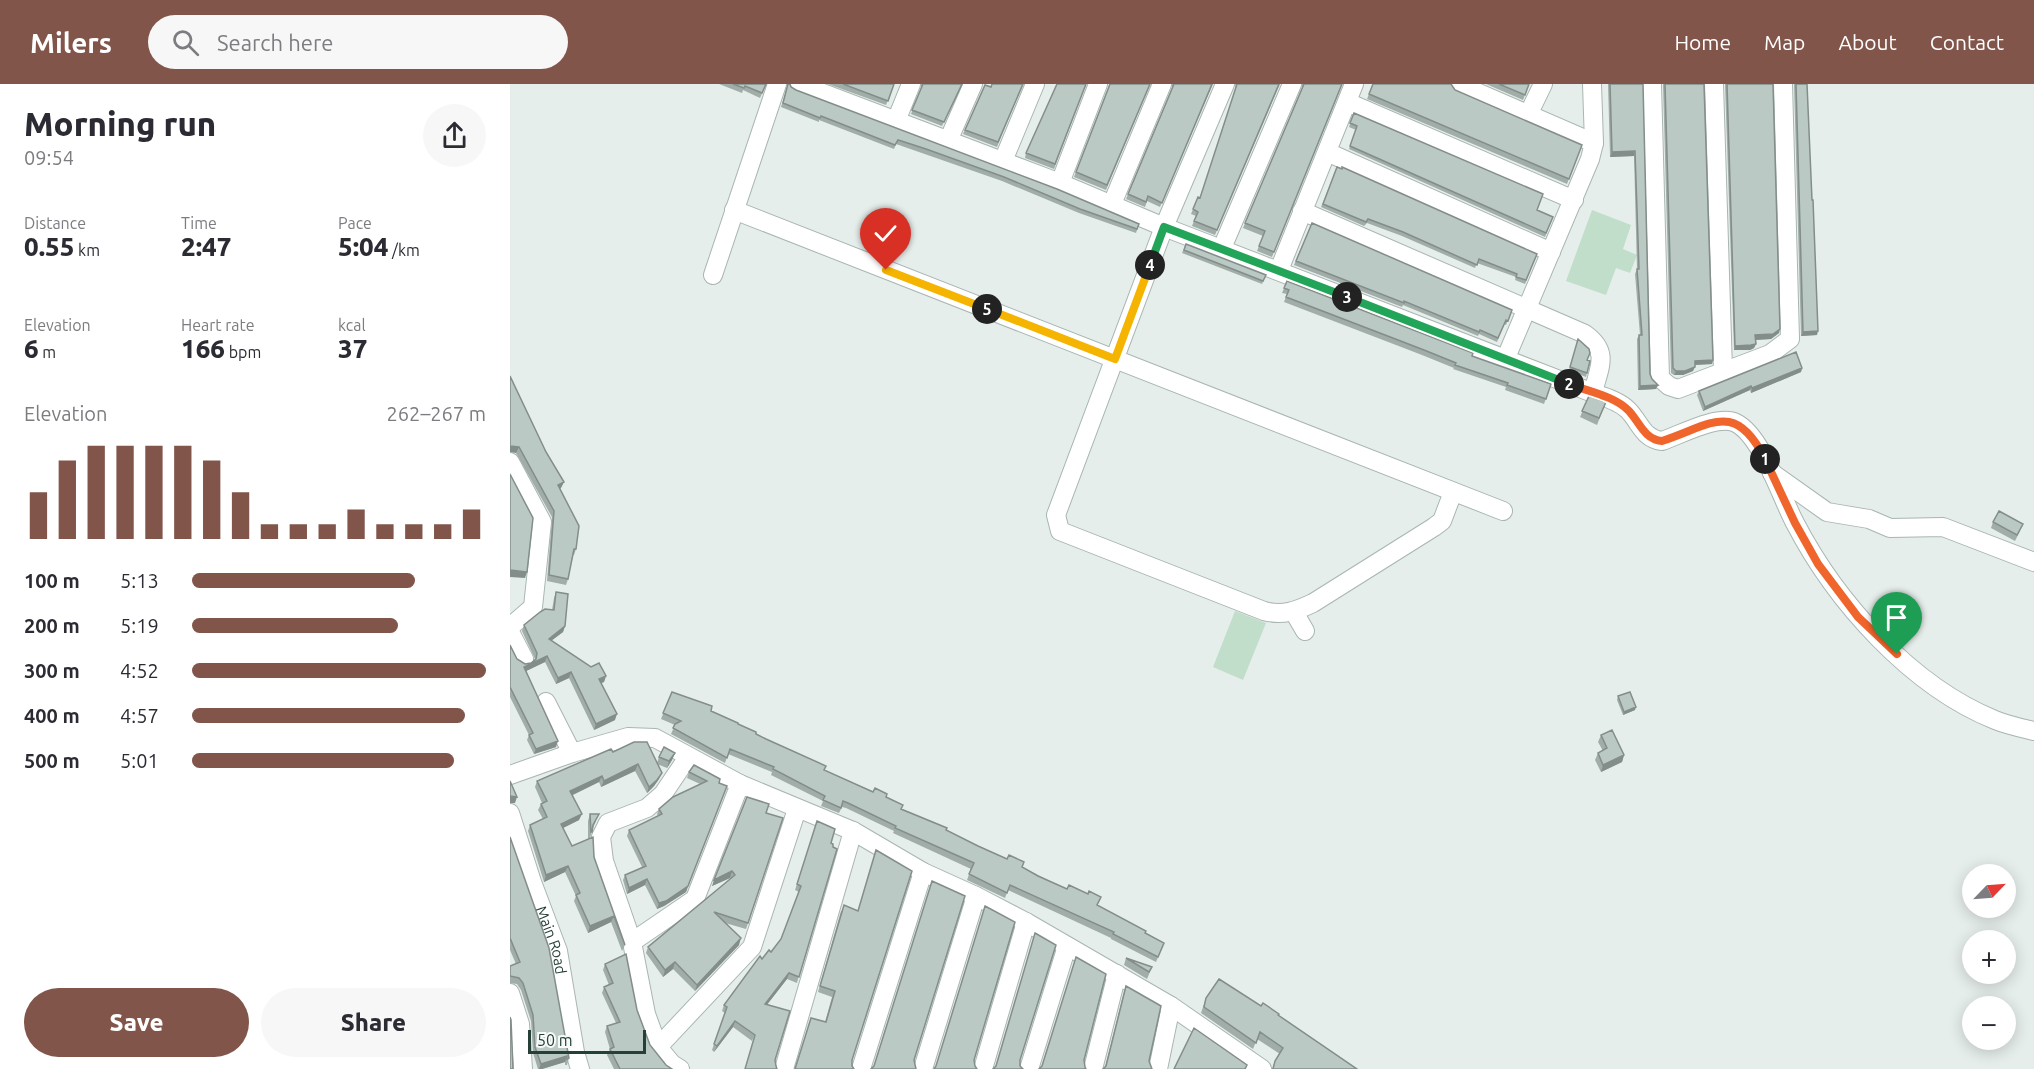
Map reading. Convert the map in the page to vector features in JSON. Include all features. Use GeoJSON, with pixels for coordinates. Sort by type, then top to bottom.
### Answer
{"type":"FeatureCollection","features":[{"type":"Feature","properties":{"kind":"street"},"geometry":{"type":"LineString","coordinates":[[713,275],[777,84]]}},
{"type":"Feature","properties":{"kind":"street"},"geometry":{"type":"LineString","coordinates":[[799,84],[846,92],[896,121],[1060,183],[1164,227],[1505,360],[1613,400],[1628,410],[1636,423],[1653,440],[1662,441],[1716,421],[1734,422],[1747,431],[1759,447],[1795,523],[1818,564],[1858,617],[1941,691],[1995,720],[2034,731]]}},
{"type":"Feature","properties":{"kind":"street"},"geometry":{"type":"LineString","coordinates":[[896,121],[911,84]]}},
{"type":"Feature","properties":{"kind":"street"},"geometry":{"type":"LineString","coordinates":[[948,141],[973,84]]}},
{"type":"Feature","properties":{"kind":"street"},"geometry":{"type":"LineString","coordinates":[[1003,161],[1035,84]]}},
{"type":"Feature","properties":{"kind":"street"},"geometry":{"type":"LineString","coordinates":[[1060,183],[1098,84]]}},
{"type":"Feature","properties":{"kind":"street"},"geometry":{"type":"LineString","coordinates":[[1112,204],[1162,84]]}},
{"type":"Feature","properties":{"kind":"street"},"geometry":{"type":"LineString","coordinates":[[1225,84],[1164,227],[1056,515],[1060,531],[1264,611],[1294,612],[1313,603],[1442,521],[1453,492]]}},
{"type":"Feature","properties":{"kind":"street"},"geometry":{"type":"LineString","coordinates":[[1222,248],[1292,84]]}},
{"type":"Feature","properties":{"kind":"street"},"geometry":{"type":"LineString","coordinates":[[1279,270],[1354,84]]}},
{"type":"Feature","properties":{"kind":"street"},"geometry":{"type":"LineString","coordinates":[[1458,84],[1477,88],[1528,115],[1594,143]]}},
{"type":"Feature","properties":{"kind":"street"},"geometry":{"type":"LineString","coordinates":[[1528,115],[1543,84]]}},
{"type":"Feature","properties":{"kind":"street"},"geometry":{"type":"LineString","coordinates":[[1505,360],[1590,159],[1594,143],[1592,84]]}},
{"type":"Feature","properties":{"kind":"street"},"geometry":{"type":"LineString","coordinates":[[1652,84],[1660,378],[1669,386],[1678,389],[1770,354],[1790,339],[1783,84]]}},
{"type":"Feature","properties":{"kind":"street"},"geometry":{"type":"LineString","coordinates":[[1714,84],[1723,370]]}},
{"type":"Feature","properties":{"kind":"street"},"geometry":{"type":"LineString","coordinates":[[1347,102],[1574,200]]}},
{"type":"Feature","properties":{"kind":"street"},"geometry":{"type":"LineString","coordinates":[[1327,152],[1551,252]]}},
{"type":"Feature","properties":{"kind":"street"},"geometry":{"type":"LineString","coordinates":[[734,210],[1503,512]]}},
{"type":"Feature","properties":{"kind":"street"},"geometry":{"type":"LineString","coordinates":[[1302,212],[1585,334],[1595,342],[1601,353],[1593,393]]}},
{"type":"Feature","properties":{"kind":"street"},"geometry":{"type":"LineString","coordinates":[[510,462],[542,522],[533,607],[510,627]]}},
{"type":"Feature","properties":{"kind":"street"},"geometry":{"type":"LineString","coordinates":[[1771,472],[1827,512],[1869,519],[1890,528],[1943,527],[2034,562]]}},
{"type":"Feature","properties":{"kind":"street"},"geometry":{"type":"LineString","coordinates":[[1294,612],[1305,631]]}},
{"type":"Feature","properties":{"kind":"street"},"geometry":{"type":"LineString","coordinates":[[510,632],[524,659]]}},
{"type":"Feature","properties":{"kind":"street"},"geometry":{"type":"LineString","coordinates":[[546,702],[572,753]]}},
{"type":"Feature","properties":{"kind":"street"},"geometry":{"type":"LineString","coordinates":[[510,775],[572,753],[628,737],[655,738],[740,784],[853,831],[923,872],[1026,922],[1171,1006],[1251,1066]]}},
{"type":"Feature","properties":{"kind":"street"},"geometry":{"type":"LineString","coordinates":[[680,1069],[672,1064],[657,1047],[646,1014],[632,942],[604,861],[601,837],[608,823],[646,808],[663,794],[688,757]]}},
{"type":"Feature","properties":{"kind":"street"},"geometry":{"type":"LineString","coordinates":[[632,942],[695,899],[740,784]]}},
{"type":"Feature","properties":{"kind":"street"},"geometry":{"type":"LineString","coordinates":[[657,1047],[752,947],[797,809]]}},
{"type":"Feature","properties":{"kind":"street","name":"Main Road"},"geometry":{"type":"LineString","coordinates":[[510,813],[532,882],[558,951],[580,1069]]}},
{"type":"Feature","properties":{"kind":"street"},"geometry":{"type":"LineString","coordinates":[[784,1069],[853,831]]}},
{"type":"Feature","properties":{"kind":"street"},"geometry":{"type":"LineString","coordinates":[[861,1069],[923,872]]}},
{"type":"Feature","properties":{"kind":"street"},"geometry":{"type":"LineString","coordinates":[[923,1069],[976,896]]}},
{"type":"Feature","properties":{"kind":"street"},"geometry":{"type":"LineString","coordinates":[[983,1069],[1026,922]]}},
{"type":"Feature","properties":{"kind":"street"},"geometry":{"type":"LineString","coordinates":[[1029,1069],[1067,946]]}},
{"type":"Feature","properties":{"kind":"street"},"geometry":{"type":"LineString","coordinates":[[1093,1069],[1117,974]]}},
{"type":"Feature","properties":{"kind":"street"},"geometry":{"type":"LineString","coordinates":[[510,993],[520,1024],[523,1069]]}},
{"type":"Feature","properties":{"kind":"street"},"geometry":{"type":"LineString","coordinates":[[1158,1069],[1171,1006]]}},
{"type":"Feature","properties":{"kind":"green space"},"geometry":{"type":"Polygon","coordinates":[[[1592,210],[1631,225],[1623,249],[1637,255],[1630,273],[1616,268],[1606,295],[1566,281],[1592,210]]]}},
{"type":"Feature","properties":{"kind":"green space"},"geometry":{"type":"Polygon","coordinates":[[[1235,611],[1266,623],[1243,680],[1213,667],[1235,611]]]}},
{"type":"Feature","properties":{"kind":"building"},"geometry":{"type":"Polygon","coordinates":[[[733,84],[766,84],[762,93],[733,84]]]}},
{"type":"Feature","properties":{"kind":"building"},"geometry":{"type":"Polygon","coordinates":[[[788,84],[796,90],[1057,189],[1139,224],[1137,229],[926,149],[898,140],[895,145],[783,103],[788,84]]]}},
{"type":"Feature","properties":{"kind":"building"},"geometry":{"type":"Polygon","coordinates":[[[843,84],[894,84],[888,101],[843,84]]]}},
{"type":"Feature","properties":{"kind":"building"},"geometry":{"type":"Polygon","coordinates":[[[923,84],[962,84],[944,122],[912,110],[923,84]]]}},
{"type":"Feature","properties":{"kind":"building"},"geometry":{"type":"Polygon","coordinates":[[[992,84],[1023,84],[998,142],[965,130],[985,85],[991,87],[992,84]]]}},
{"type":"Feature","properties":{"kind":"building"},"geometry":{"type":"Polygon","coordinates":[[[1057,84],[1086,84],[1055,164],[1026,153],[1057,84]]]}},
{"type":"Feature","properties":{"kind":"building"},"geometry":{"type":"Polygon","coordinates":[[[1110,84],[1150,84],[1107,185],[1076,172],[1110,84]]]}},
{"type":"Feature","properties":{"kind":"building"},"geometry":{"type":"Polygon","coordinates":[[[1174,84],[1212,84],[1162,203],[1148,196],[1146,202],[1128,194],[1174,84]]]}},
{"type":"Feature","properties":{"kind":"building"},"geometry":{"type":"Polygon","coordinates":[[[1237,84],[1279,84],[1217,230],[1194,221],[1198,212],[1193,209],[1198,197],[1200,198],[1237,84]]]}},
{"type":"Feature","properties":{"kind":"building"},"geometry":{"type":"Polygon","coordinates":[[[1304,84],[1342,84],[1274,252],[1259,246],[1265,231],[1245,223],[1304,84]]]}},
{"type":"Feature","properties":{"kind":"building"},"geometry":{"type":"Polygon","coordinates":[[[1373,84],[1451,84],[1455,90],[1582,145],[1569,179],[1369,94],[1373,84]]]}},
{"type":"Feature","properties":{"kind":"building"},"geometry":{"type":"Polygon","coordinates":[[[1499,84],[1529,84],[1525,95],[1499,84]]]}},
{"type":"Feature","properties":{"kind":"building"},"geometry":{"type":"Polygon","coordinates":[[[1610,84],[1643,84],[1650,374],[1658,385],[1640,386],[1639,335],[1642,335],[1637,269],[1639,269],[1635,151],[1612,152],[1610,84]]]}},
{"type":"Feature","properties":{"kind":"building"},"geometry":{"type":"Polygon","coordinates":[[[1665,84],[1704,84],[1713,360],[1695,361],[1695,367],[1685,371],[1676,371],[1673,368],[1665,84]]]}},
{"type":"Feature","properties":{"kind":"building"},"geometry":{"type":"Polygon","coordinates":[[[1727,84],[1773,84],[1780,329],[1773,334],[1755,335],[1756,344],[1735,346],[1727,84]]]}},
{"type":"Feature","properties":{"kind":"building"},"geometry":{"type":"Polygon","coordinates":[[[1796,84],[1807,84],[1818,331],[1803,332],[1796,84]]]}},
{"type":"Feature","properties":{"kind":"building"},"geometry":{"type":"Polygon","coordinates":[[[1354,113],[1543,194],[1537,210],[1553,217],[1546,233],[1350,146],[1357,126],[1350,123],[1354,113]]]}},
{"type":"Feature","properties":{"kind":"building"},"geometry":{"type":"Polygon","coordinates":[[[1337,167],[1342,169],[1342,167],[1537,254],[1526,280],[1516,277],[1517,274],[1479,259],[1477,265],[1403,232],[1368,219],[1366,222],[1323,204],[1337,167]]]}},
{"type":"Feature","properties":{"kind":"building"},"geometry":{"type":"Polygon","coordinates":[[[1312,223],[1512,310],[1508,321],[1506,320],[1498,338],[1296,261],[1312,223]]]}},
{"type":"Feature","properties":{"kind":"building"},"geometry":{"type":"Polygon","coordinates":[[[1186,244],[1266,275],[1263,281],[1184,250],[1186,244]]]}},
{"type":"Feature","properties":{"kind":"building"},"geometry":{"type":"Polygon","coordinates":[[[1287,281],[1473,353],[1472,356],[1551,384],[1546,399],[1286,297],[1289,290],[1284,288],[1287,281]]]}},
{"type":"Feature","properties":{"kind":"building"},"geometry":{"type":"Polygon","coordinates":[[[1578,339],[1589,349],[1587,360],[1590,361],[1587,373],[1570,367],[1578,339]]]}},
{"type":"Feature","properties":{"kind":"building"},"geometry":{"type":"Polygon","coordinates":[[[1796,352],[1802,368],[1752,388],[1751,386],[1705,407],[1699,391],[1796,352]]]}},
{"type":"Feature","properties":{"kind":"building"},"geometry":{"type":"Polygon","coordinates":[[[510,376],[546,452],[564,482],[558,485],[579,526],[568,579],[549,575],[554,511],[519,447],[510,446],[510,376]]]}},
{"type":"Feature","properties":{"kind":"building"},"geometry":{"type":"Polygon","coordinates":[[[1589,396],[1606,402],[1599,418],[1582,411],[1589,396]]]}},
{"type":"Feature","properties":{"kind":"building"},"geometry":{"type":"Polygon","coordinates":[[[510,474],[533,518],[527,572],[510,570],[510,474]]]}},
{"type":"Feature","properties":{"kind":"building"},"geometry":{"type":"Polygon","coordinates":[[[1999,511],[2023,524],[2017,535],[1993,522],[1999,511]]]}},
{"type":"Feature","properties":{"kind":"building"},"geometry":{"type":"Polygon","coordinates":[[[556,592],[568,594],[565,626],[549,639],[591,667],[599,663],[606,676],[599,679],[617,714],[596,724],[571,672],[558,678],[547,656],[524,667],[558,741],[536,749],[529,735],[533,733],[510,687],[510,645],[517,659],[525,664],[536,659],[537,653],[524,625],[545,609],[554,610],[556,592]]]}},
{"type":"Feature","properties":{"kind":"building"},"geometry":{"type":"Polygon","coordinates":[[[672,692],[712,706],[711,711],[826,766],[824,770],[873,792],[875,788],[887,794],[886,797],[903,805],[901,809],[947,828],[946,830],[1007,859],[1009,855],[1024,862],[1022,867],[1038,876],[1067,889],[1069,885],[1101,897],[1097,905],[1164,943],[1158,957],[1113,934],[1114,932],[1010,885],[1007,893],[969,874],[974,863],[895,828],[896,826],[848,803],[843,801],[841,808],[823,800],[825,796],[773,769],[774,767],[730,749],[727,758],[673,728],[681,721],[663,713],[672,692]]]}},
{"type":"Feature","properties":{"kind":"building"},"geometry":{"type":"Polygon","coordinates":[[[1630,692],[1636,707],[1624,712],[1618,696],[1630,692]]]}},
{"type":"Feature","properties":{"kind":"building"},"geometry":{"type":"Polygon","coordinates":[[[1612,730],[1624,755],[1603,765],[1598,753],[1607,748],[1601,735],[1612,730]]]}},
{"type":"Feature","properties":{"kind":"building"},"geometry":{"type":"Polygon","coordinates":[[[634,742],[647,742],[662,773],[657,780],[649,787],[638,764],[604,781],[602,776],[570,791],[582,814],[561,824],[572,846],[593,837],[594,857],[625,945],[614,916],[590,926],[576,895],[580,893],[568,866],[546,875],[530,825],[547,817],[541,804],[547,801],[537,781],[611,749],[613,752],[634,742]]]}},
{"type":"Feature","properties":{"kind":"building"},"geometry":{"type":"Polygon","coordinates":[[[664,747],[675,753],[669,761],[659,757],[664,747]]]}},
{"type":"Feature","properties":{"kind":"building"},"geometry":{"type":"Polygon","coordinates":[[[694,765],[720,779],[719,783],[727,786],[688,886],[666,901],[659,903],[647,879],[629,888],[625,875],[646,866],[629,830],[662,814],[659,809],[673,797],[707,781],[689,772],[694,765]]]}},
{"type":"Feature","properties":{"kind":"building"},"geometry":{"type":"Polygon","coordinates":[[[510,781],[517,797],[510,796],[510,781]]]}},
{"type":"Feature","properties":{"kind":"building"},"geometry":{"type":"Polygon","coordinates":[[[747,797],[769,804],[766,813],[783,818],[748,923],[714,912],[741,938],[697,985],[675,962],[665,970],[648,947],[735,875],[732,871],[714,880],[747,797]]]}},
{"type":"Feature","properties":{"kind":"building"},"geometry":{"type":"Polygon","coordinates":[[[590,814],[599,814],[592,832],[591,832],[590,814]]]}},
{"type":"Feature","properties":{"kind":"building"},"geometry":{"type":"Polygon","coordinates":[[[817,821],[835,829],[831,843],[837,849],[799,977],[789,973],[765,1004],[790,1011],[775,1060],[777,1069],[745,1069],[755,1035],[735,1021],[717,1046],[714,1044],[727,1007],[724,1005],[760,956],[762,959],[769,950],[771,952],[781,939],[801,886],[797,884],[817,821]]]}},
{"type":"Feature","properties":{"kind":"building"},"geometry":{"type":"Polygon","coordinates":[[[510,837],[549,948],[569,1058],[567,1059],[567,1056],[541,1064],[535,1047],[533,1015],[523,983],[519,978],[510,976],[510,966],[520,962],[510,938],[510,837]]]}},
{"type":"Feature","properties":{"kind":"building"},"geometry":{"type":"Polygon","coordinates":[[[876,850],[912,871],[852,1060],[854,1069],[795,1069],[811,1018],[826,1022],[835,991],[820,986],[844,905],[858,911],[876,850]]]}},
{"type":"Feature","properties":{"kind":"building"},"geometry":{"type":"Polygon","coordinates":[[[932,881],[965,896],[914,1060],[916,1069],[871,1069],[874,1066],[932,881]]]}},
{"type":"Feature","properties":{"kind":"building"},"geometry":{"type":"Polygon","coordinates":[[[985,906],[1015,922],[974,1060],[977,1069],[934,1069],[936,1066],[985,906]]]}},
{"type":"Feature","properties":{"kind":"building"},"geometry":{"type":"Polygon","coordinates":[[[1035,933],[1056,945],[1020,1060],[1020,1066],[1023,1069],[993,1069],[996,1066],[1035,933]]]}},
{"type":"Feature","properties":{"kind":"building"},"geometry":{"type":"Polygon","coordinates":[[[626,954],[637,1010],[650,1045],[672,1069],[620,1069],[610,1049],[614,1047],[607,1026],[620,1022],[604,987],[613,983],[605,964],[626,954]]]}},
{"type":"Feature","properties":{"kind":"building"},"geometry":{"type":"Polygon","coordinates":[[[1076,957],[1106,974],[1084,1060],[1086,1069],[1039,1069],[1042,1066],[1076,957]]]}},
{"type":"Feature","properties":{"kind":"building"},"geometry":{"type":"Polygon","coordinates":[[[1126,958],[1152,967],[1149,972],[1126,958]]]}},
{"type":"Feature","properties":{"kind":"building"},"geometry":{"type":"Polygon","coordinates":[[[1219,979],[1261,1006],[1263,1003],[1357,1069],[1273,1069],[1283,1048],[1260,1032],[1256,1043],[1204,1007],[1206,998],[1219,979]]]}},
{"type":"Feature","properties":{"kind":"building"},"geometry":{"type":"Polygon","coordinates":[[[1126,986],[1161,1006],[1149,1061],[1152,1069],[1103,1069],[1106,1066],[1126,986]]]}},
{"type":"Feature","properties":{"kind":"building"},"geometry":{"type":"Polygon","coordinates":[[[510,1017],[511,1020],[513,1069],[510,1069],[510,1017]]]}},
{"type":"Feature","properties":{"kind":"building"},"geometry":{"type":"Polygon","coordinates":[[[1194,1028],[1247,1065],[1245,1069],[1174,1069],[1194,1028]]]}},
{"type":"Feature","properties":{"kind":"route"},"geometry":{"type":"LineString","coordinates":[[886,270],[1115,359],[1164,227],[1613,400],[1628,410],[1636,423],[1653,440],[1662,441],[1716,421],[1734,422],[1747,431],[1759,447],[1795,523],[1818,564],[1858,617],[1897,654]]}}]}
